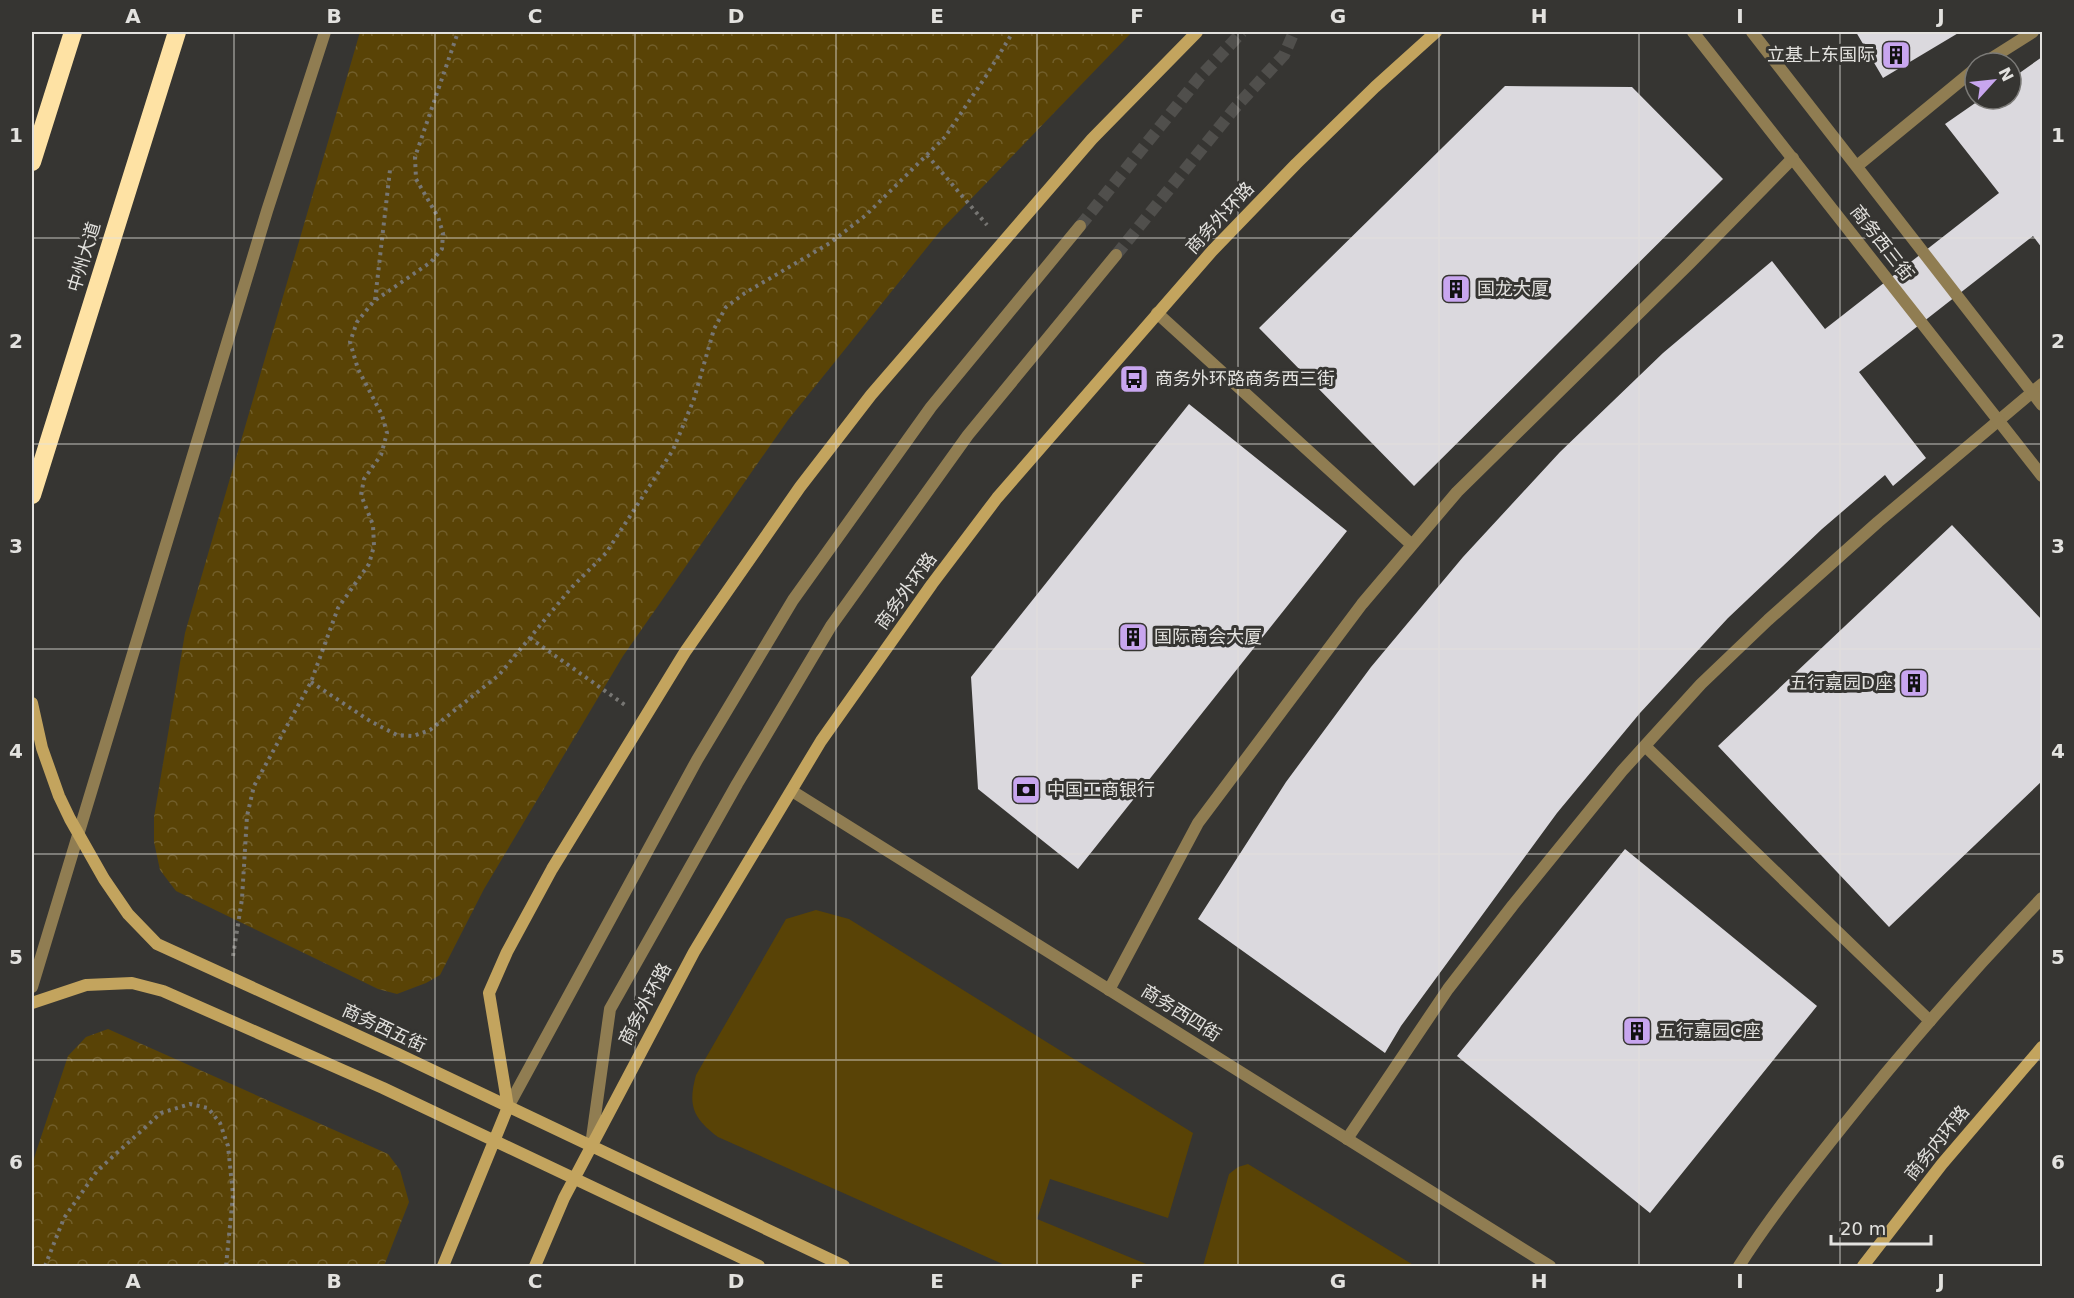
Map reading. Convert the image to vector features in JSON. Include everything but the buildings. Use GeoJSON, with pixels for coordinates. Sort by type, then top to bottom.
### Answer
{"type":"FeatureCollection","features":[{"type":"Feature","properties":{"kind":"highway"},"geometry":{"type":"LineString","coordinates":[[32,162],[73,32]]}},
{"type":"Feature","properties":{"kind":"highway","name":"中州大道"},"geometry":{"type":"LineString","coordinates":[[32,495],[177,32]]}},
{"type":"Feature","properties":{"kind":"street"},"geometry":{"type":"LineString","coordinates":[[32,987],[267,211],[325,32]]}},
{"type":"Feature","properties":{"kind":"street"},"geometry":{"type":"LineString","coordinates":[[508,1107],[489,993],[507,952],[552,869],[685,652],[800,487],[871,395],[1092,139],[1197,32]]}},
{"type":"Feature","properties":{"kind":"street","name":"商务外环路"},"geometry":{"type":"LineString","coordinates":[[535,1266],[574,1179],[694,952],[821,741],[947,565],[998,498],[1212,251],[1296,164],[1375,87],[1436,32]]}},
{"type":"Feature","properties":{"kind":"street","name":"商务西三街"},"geometry":{"type":"LineString","coordinates":[[1693,32],[2043,476]]}},
{"type":"Feature","properties":{"kind":"street","name":"商务西三街"},"geometry":{"type":"LineString","coordinates":[[1752,32],[1857,166],[2038,388],[2043,405]]}},
{"type":"Feature","properties":{"kind":"street"},"geometry":{"type":"LineString","coordinates":[[2003,51],[2033,32]]}},
{"type":"Feature","properties":{"kind":"street"},"geometry":{"type":"LineString","coordinates":[[1857,166],[1963,79]]}},
{"type":"Feature","properties":{"kind":"street"},"geometry":{"type":"LineString","coordinates":[[1109,990],[1198,823],[1362,604],[1457,492],[1690,263],[1793,158]]}},
{"type":"Feature","properties":{"kind":"street"},"geometry":{"type":"LineString","coordinates":[[442,1266],[508,1107],[697,760],[793,600],[931,406],[1080,226]]}},
{"type":"Feature","properties":{"kind":"street"},"geometry":{"type":"LineString","coordinates":[[591,1146],[609,1009],[737,784],[831,626],[955,454],[1116,255]]}},
{"type":"Feature","properties":{"kind":"street"},"geometry":{"type":"LineString","coordinates":[[1157,313],[1412,545]]}},
{"type":"Feature","properties":{"kind":"street"},"geometry":{"type":"LineString","coordinates":[[1347,1139],[1448,989],[1513,905],[1622,771],[1701,684],[1768,620],[1887,514],[2038,388]]}},
{"type":"Feature","properties":{"kind":"street","name":"商务西五街"},"geometry":{"type":"LineString","coordinates":[[32,703],[42,748],[59,796],[78,833],[104,879],[128,914],[157,944],[844,1266]]}},
{"type":"Feature","properties":{"kind":"street"},"geometry":{"type":"LineString","coordinates":[[1645,746],[1930,1021]]}},
{"type":"Feature","properties":{"kind":"street","name":"商务西四街"},"geometry":{"type":"LineString","coordinates":[[792,791],[1550,1266]]}},
{"type":"Feature","properties":{"kind":"street"},"geometry":{"type":"LineString","coordinates":[[1739,1266],[1808,1170],[1863,1099],[1987,956],[2043,898]]}},
{"type":"Feature","properties":{"kind":"street"},"geometry":{"type":"LineString","coordinates":[[32,1003],[86,985],[132,982],[163,991],[383,1088],[759,1266]]}},
{"type":"Feature","properties":{"kind":"street","name":"商务内环路"},"geometry":{"type":"LineString","coordinates":[[1863,1266],[1942,1164],[2043,1047]]}},
{"type":"Feature","properties":{"kind":"path"},"geometry":{"type":"LineString","coordinates":[[230,977],[242,899],[247,816],[254,786],[311,682],[338,608],[369,564],[374,546],[373,525],[361,495],[364,479],[381,455],[387,433],[382,415],[358,369],[350,342],[357,322],[374,301],[431,262],[442,249],[443,232],[438,217],[416,179],[415,157],[458,32]]}},
{"type":"Feature","properties":{"kind":"path"},"geometry":{"type":"LineString","coordinates":[[311,682],[370,721],[398,735],[413,736],[430,730],[499,675],[572,588],[606,553],[673,450],[694,399],[714,329],[726,307],[745,293],[830,243],[866,215],[945,137],[1013,32]]}},
{"type":"Feature","properties":{"kind":"path"},"geometry":{"type":"LineString","coordinates":[[927,155],[1002,242]]}},
{"type":"Feature","properties":{"kind":"path"},"geometry":{"type":"LineString","coordinates":[[374,301],[390,170]]}},
{"type":"Feature","properties":{"kind":"path"},"geometry":{"type":"LineString","coordinates":[[530,638],[645,719]]}},
{"type":"Feature","properties":{"kind":"path"},"geometry":{"type":"LineString","coordinates":[[45,1266],[64,1218],[97,1171],[161,1113],[190,1104],[208,1108],[220,1123],[228,1146],[233,1195],[226,1266]]}},
{"type":"Feature","properties":{"kind":"green space"},"geometry":{"type":"Polygon","coordinates":[[[360,32],[1132,32],[941,230],[788,420],[623,656],[484,889],[440,975],[397,994],[378,989],[176,891],[160,870],[154,842],[154,817],[185,633],[360,32]]]}},
{"type":"Feature","properties":{"kind":"green space"},"geometry":{"type":"Polygon","coordinates":[[[816,910],[849,919],[1193,1133],[1168,1218],[1050,1179],[1037,1219],[1151,1266],[1007,1266],[718,1137],[702,1123],[694,1110],[692,1095],[696,1075],[786,919],[816,910]]]}},
{"type":"Feature","properties":{"kind":"green space"},"geometry":{"type":"Polygon","coordinates":[[[108,1029],[388,1154],[400,1170],[409,1202],[384,1266],[32,1266],[32,1166],[36,1152],[68,1056],[86,1037],[108,1029]]]}},
{"type":"Feature","properties":{"kind":"green space"},"geometry":{"type":"Polygon","coordinates":[[[1248,1164],[1415,1266],[1203,1266],[1229,1174],[1238,1167],[1248,1164]]]}},
{"type":"Feature","properties":{"kind":"tunnel"},"geometry":{"type":"LineString","coordinates":[[1080,226],[1199,78],[1242,32]]}},
{"type":"Feature","properties":{"kind":"tunnel"},"geometry":{"type":"LineString","coordinates":[[1116,255],[1234,109],[1284,55],[1294,32]]}},
{"type":"Feature","properties":{"kind":"place","name":"立基上东国际"},"geometry":{"type":"Point","coordinates":[1896,55]}},
{"type":"Feature","properties":{"kind":"place","name":"国龙大厦"},"geometry":{"type":"Point","coordinates":[1456,289]}},
{"type":"Feature","properties":{"kind":"place","name":"商务外环路商务西三街"},"geometry":{"type":"Point","coordinates":[1134,379]}},
{"type":"Feature","properties":{"kind":"place","name":"国际商会大厦"},"geometry":{"type":"Point","coordinates":[1133,637]}},
{"type":"Feature","properties":{"kind":"place","name":"五行嘉园D座"},"geometry":{"type":"Point","coordinates":[1914,683]}},
{"type":"Feature","properties":{"kind":"place","name":"中国工商银行"},"geometry":{"type":"Point","coordinates":[1026,790]}},
{"type":"Feature","properties":{"kind":"place","name":"五行嘉园C座"},"geometry":{"type":"Point","coordinates":[1637,1031]}}]}
